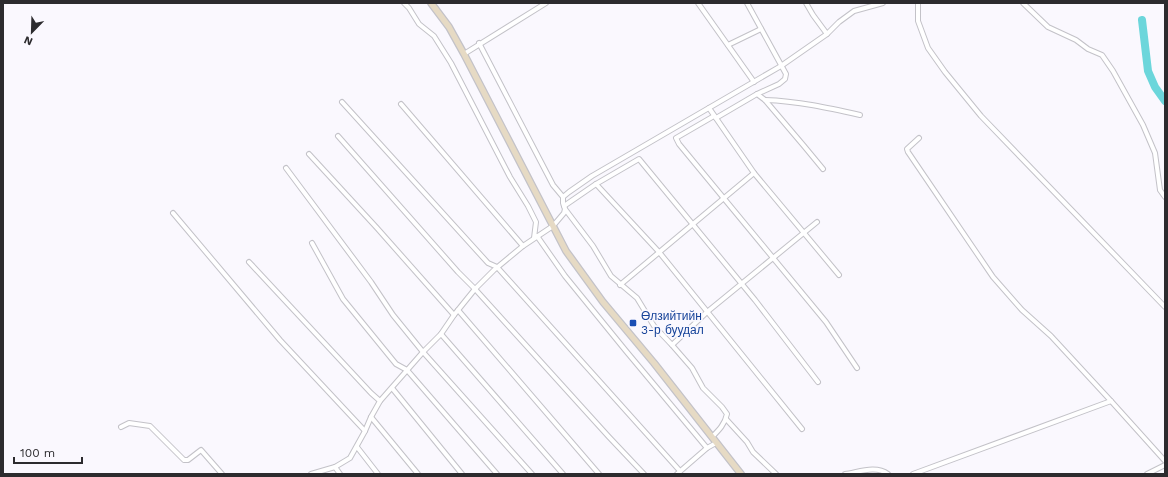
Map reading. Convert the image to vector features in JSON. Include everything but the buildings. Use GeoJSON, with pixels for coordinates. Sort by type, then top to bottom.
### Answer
{"type":"FeatureCollection","features":[{"type":"Feature","properties":{"kind":"main road"},"geometry":{"type":"LineString","coordinates":[[431,3],[449,27],[464,54],[566,251],[603,302],[654,363],[741,474]]}},
{"type":"Feature","properties":{"kind":"street"},"geometry":{"type":"LineString","coordinates":[[404,3],[419,24],[434,36],[451,63],[510,177],[536,222],[536,237],[565,276],[707,448]]}},
{"type":"Feature","properties":{"kind":"street"},"geometry":{"type":"LineString","coordinates":[[464,54],[479,43],[546,3]]}},
{"type":"Feature","properties":{"kind":"street"},"geometry":{"type":"LineString","coordinates":[[698,3],[754,82]]}},
{"type":"Feature","properties":{"kind":"street"},"geometry":{"type":"LineString","coordinates":[[747,3],[786,74],[785,79],[779,84],[757,94],[676,138],[679,144],[826,322],[857,368]]}},
{"type":"Feature","properties":{"kind":"street"},"geometry":{"type":"LineString","coordinates":[[806,3],[827,34]]}},
{"type":"Feature","properties":{"kind":"street"},"geometry":{"type":"LineString","coordinates":[[563,197],[592,176],[781,66],[827,34],[839,22],[854,11],[883,3]]}},
{"type":"Feature","properties":{"kind":"street"},"geometry":{"type":"LineString","coordinates":[[918,3],[918,21],[928,48],[945,72],[981,116],[1165,307]]}},
{"type":"Feature","properties":{"kind":"street"},"geometry":{"type":"LineString","coordinates":[[1023,3],[1048,27],[1076,40],[1088,49],[1102,55],[1113,71],[1143,124],[1156,154],[1160,190],[1165,197]]}},
{"type":"Feature","properties":{"kind":"street"},"geometry":{"type":"LineString","coordinates":[[728,45],[761,29]]}},
{"type":"Feature","properties":{"kind":"street"},"geometry":{"type":"LineString","coordinates":[[311,474],[335,467],[350,458],[380,401],[441,334],[475,289],[497,267],[523,246],[553,226],[564,213],[563,197],[553,185],[479,43]]}},
{"type":"Feature","properties":{"kind":"street"},"geometry":{"type":"LineString","coordinates":[[757,94],[765,100],[823,169]]}},
{"type":"Feature","properties":{"kind":"street"},"geometry":{"type":"LineString","coordinates":[[765,100],[788,101],[860,115]]}},
{"type":"Feature","properties":{"kind":"street"},"geometry":{"type":"LineString","coordinates":[[342,102],[488,263],[497,267],[679,472],[707,448],[716,443]]}},
{"type":"Feature","properties":{"kind":"street"},"geometry":{"type":"LineString","coordinates":[[401,104],[523,246]]}},
{"type":"Feature","properties":{"kind":"street"},"geometry":{"type":"LineString","coordinates":[[709,108],[754,173],[839,275]]}},
{"type":"Feature","properties":{"kind":"street"},"geometry":{"type":"LineString","coordinates":[[338,136],[458,272],[644,474]]}},
{"type":"Feature","properties":{"kind":"street"},"geometry":{"type":"LineString","coordinates":[[919,138],[909,146],[907,149],[908,152],[992,277],[1022,310],[1051,336],[1165,461]]}},
{"type":"Feature","properties":{"kind":"street"},"geometry":{"type":"LineString","coordinates":[[309,154],[454,315]]}},
{"type":"Feature","properties":{"kind":"street"},"geometry":{"type":"LineString","coordinates":[[564,208],[596,184],[639,159],[741,284],[818,382]]}},
{"type":"Feature","properties":{"kind":"street"},"geometry":{"type":"LineString","coordinates":[[286,168],[371,282],[393,315],[423,352],[532,474]]}},
{"type":"Feature","properties":{"kind":"street"},"geometry":{"type":"LineString","coordinates":[[620,285],[692,223],[754,173]]}},
{"type":"Feature","properties":{"kind":"street"},"geometry":{"type":"LineString","coordinates":[[596,184],[659,252],[802,429]]}},
{"type":"Feature","properties":{"kind":"street"},"geometry":{"type":"LineString","coordinates":[[564,208],[593,246],[611,276],[637,298],[654,326],[692,368],[703,388],[722,407],[726,414],[726,420],[712,437]]}},
{"type":"Feature","properties":{"kind":"street"},"geometry":{"type":"LineString","coordinates":[[173,213],[280,340],[365,432]]}},
{"type":"Feature","properties":{"kind":"street"},"geometry":{"type":"LineString","coordinates":[[672,345],[707,312],[817,222]]}},
{"type":"Feature","properties":{"kind":"street"},"geometry":{"type":"LineString","coordinates":[[312,243],[343,299],[396,364],[407,370],[497,474]]}},
{"type":"Feature","properties":{"kind":"street"},"geometry":{"type":"LineString","coordinates":[[249,262],[380,401]]}},
{"type":"Feature","properties":{"kind":"street"},"geometry":{"type":"LineString","coordinates":[[458,310],[599,474]]}},
{"type":"Feature","properties":{"kind":"street"},"geometry":{"type":"LineString","coordinates":[[441,334],[563,474]]}},
{"type":"Feature","properties":{"kind":"street"},"geometry":{"type":"LineString","coordinates":[[392,388],[462,474]]}},
{"type":"Feature","properties":{"kind":"street"},"geometry":{"type":"LineString","coordinates":[[913,474],[1111,401]]}},
{"type":"Feature","properties":{"kind":"street"},"geometry":{"type":"LineString","coordinates":[[371,417],[418,474]]}},
{"type":"Feature","properties":{"kind":"street"},"geometry":{"type":"LineString","coordinates":[[726,420],[747,442],[757,456],[776,474]]}},
{"type":"Feature","properties":{"kind":"street"},"geometry":{"type":"LineString","coordinates":[[121,427],[129,423],[150,426],[184,460],[188,460],[201,450],[222,474]]}},
{"type":"Feature","properties":{"kind":"street"},"geometry":{"type":"LineString","coordinates":[[357,447],[378,474]]}},
{"type":"Feature","properties":{"kind":"street"},"geometry":{"type":"LineString","coordinates":[[1147,474],[1165,466]]}},
{"type":"Feature","properties":{"kind":"street"},"geometry":{"type":"LineString","coordinates":[[335,467],[340,474]]}},
{"type":"Feature","properties":{"kind":"street"},"geometry":{"type":"LineString","coordinates":[[845,474],[876,469],[883,470],[888,474]]}},
{"type":"Feature","properties":{"kind":"waterway"},"geometry":{"type":"LineString","coordinates":[[1142,20],[1148,71],[1155,87],[1165,101]]}},
{"type":"Feature","properties":{"kind":"place","name":"Өлзийтийн 3-р буудал"},"geometry":{"type":"Point","coordinates":[633,323]}}]}
